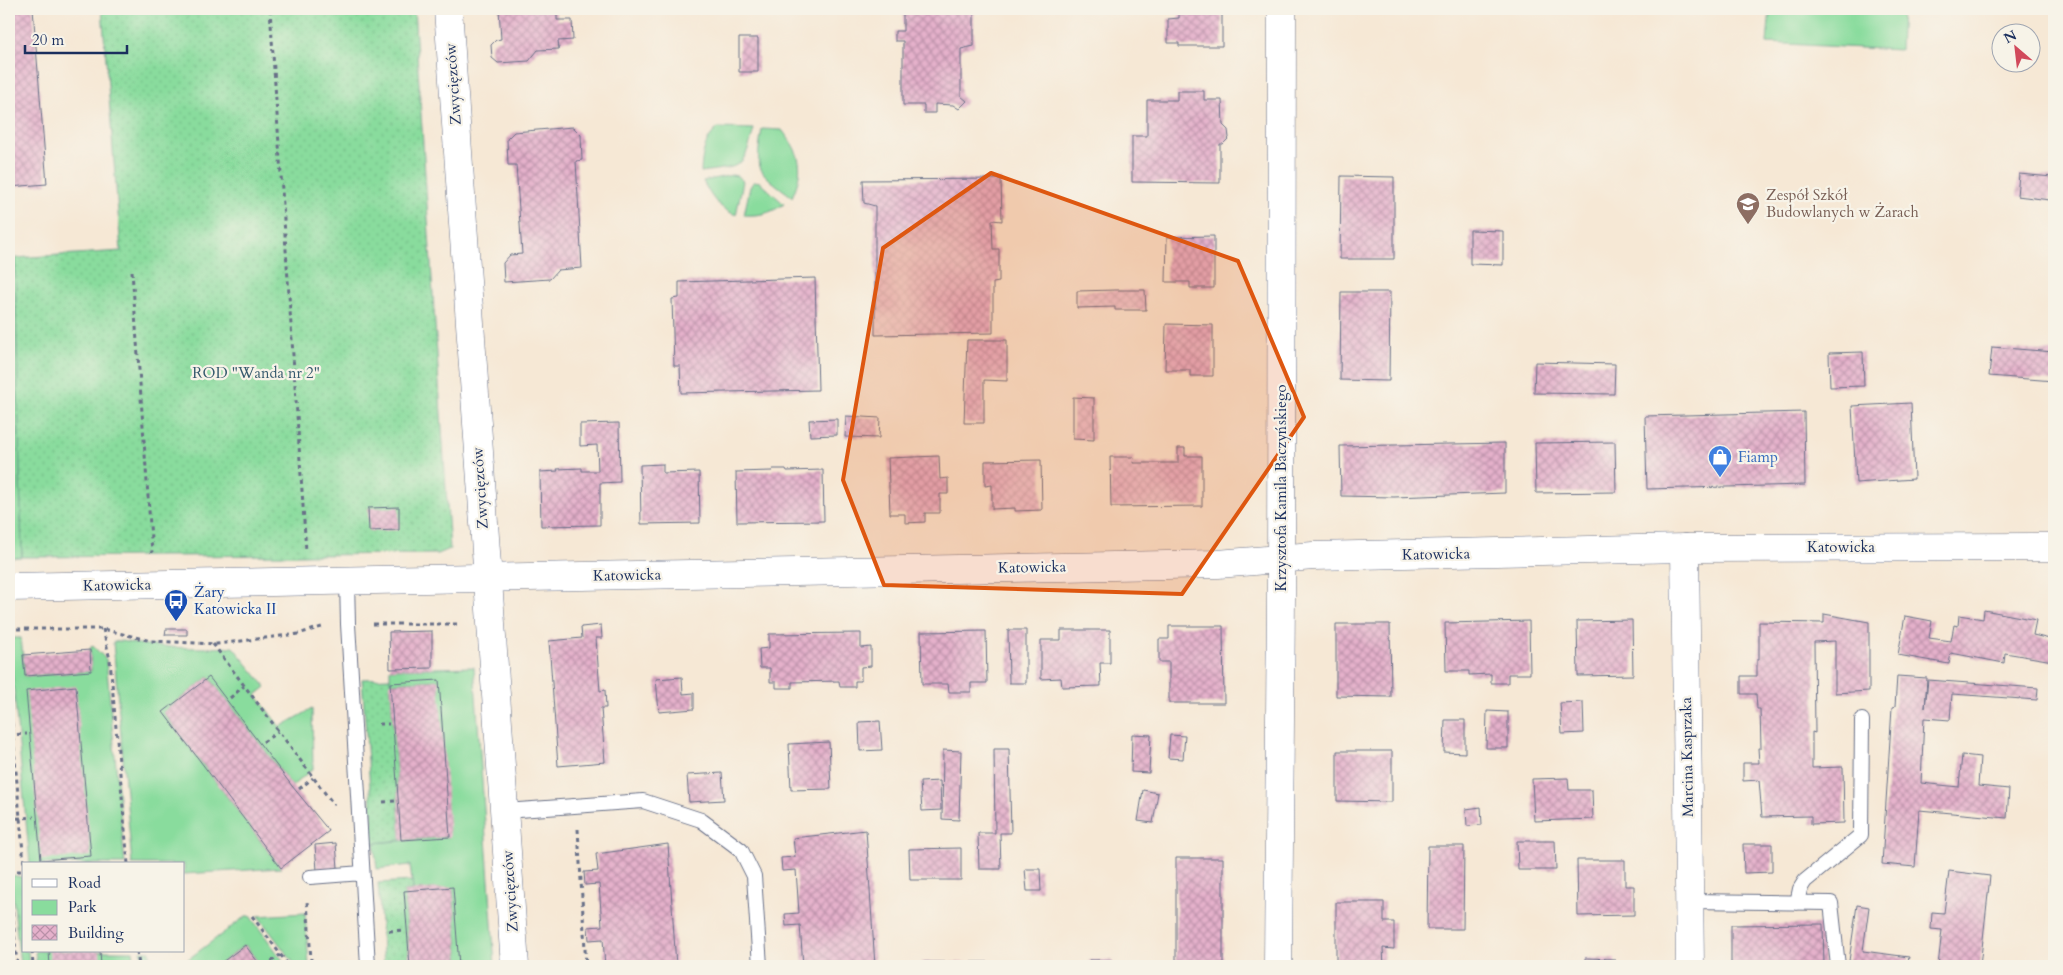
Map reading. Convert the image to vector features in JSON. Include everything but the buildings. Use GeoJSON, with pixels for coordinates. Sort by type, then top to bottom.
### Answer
{"type":"FeatureCollection","features":[{"type":"Feature","properties":{"kind":"street","name":"Zwycięzców"},"geometry":{"type":"LineString","coordinates":[[448,9],[515,966]]}},
{"type":"Feature","properties":{"kind":"street","name":"Krzysztofa Kamila Baczyńskiego"},"geometry":{"type":"LineString","coordinates":[[1278,966],[1282,9]]}},
{"type":"Feature","properties":{"kind":"street","name":"Katowicka"},"geometry":{"type":"LineString","coordinates":[[9,587],[1218,564],[1313,556],[1685,548],[2054,547]]}},
{"type":"Feature","properties":{"kind":"street","name":"Marcina Kasprzaka"},"geometry":{"type":"LineString","coordinates":[[1685,548],[1690,966]]}},
{"type":"Feature","properties":{"kind":"lane"},"geometry":{"type":"LineString","coordinates":[[347,580],[368,966]]}},
{"type":"Feature","properties":{"kind":"lane"},"geometry":{"type":"LineString","coordinates":[[1797,903],[1800,889],[1805,881],[1861,836],[1862,720]]}},
{"type":"Feature","properties":{"kind":"lane"},"geometry":{"type":"LineString","coordinates":[[505,811],[643,801],[701,820],[741,850],[754,876],[760,966]]}},
{"type":"Feature","properties":{"kind":"lane"},"geometry":{"type":"LineString","coordinates":[[310,877],[362,873]]}},
{"type":"Feature","properties":{"kind":"lane"},"geometry":{"type":"LineString","coordinates":[[1689,901],[1831,903],[1838,966]]}},
{"type":"Feature","properties":{"kind":"path"},"geometry":{"type":"LineString","coordinates":[[270,9],[307,554]]}},
{"type":"Feature","properties":{"kind":"path"},"geometry":{"type":"LineString","coordinates":[[132,271],[152,556]]}},
{"type":"Feature","properties":{"kind":"path"},"geometry":{"type":"LineString","coordinates":[[9,629],[103,629],[151,641],[212,643],[298,634],[328,625],[462,624]]}},
{"type":"Feature","properties":{"kind":"path"},"geometry":{"type":"LineString","coordinates":[[103,629],[110,660],[128,862]]}},
{"type":"Feature","properties":{"kind":"path"},"geometry":{"type":"LineString","coordinates":[[212,643],[335,806]]}},
{"type":"Feature","properties":{"kind":"path"},"geometry":{"type":"LineString","coordinates":[[230,698],[244,686]]}},
{"type":"Feature","properties":{"kind":"path"},"geometry":{"type":"LineString","coordinates":[[9,691],[11,735],[24,862]]}},
{"type":"Feature","properties":{"kind":"path"},"geometry":{"type":"LineString","coordinates":[[263,742],[278,732]]}},
{"type":"Feature","properties":{"kind":"path"},"geometry":{"type":"LineString","coordinates":[[11,735],[27,734]]}},
{"type":"Feature","properties":{"kind":"path"},"geometry":{"type":"LineString","coordinates":[[299,789],[313,778]]}},
{"type":"Feature","properties":{"kind":"path"},"geometry":{"type":"LineString","coordinates":[[577,806],[578,862],[586,966]]}},
{"type":"Feature","properties":{"kind":"path"},"geometry":{"type":"LineString","coordinates":[[9,819],[34,818]]}},
{"type":"Feature","properties":{"kind":"path"},"geometry":{"type":"LineString","coordinates":[[18,966],[9,871],[22,871]]}},
{"type":"Feature","properties":{"kind":"path"},"geometry":{"type":"LineString","coordinates":[[304,966],[311,960],[307,897]]}},
{"type":"Feature","properties":{"kind":"path"},"geometry":{"type":"LineString","coordinates":[[252,916],[289,966]]}},
{"type":"Feature","properties":{"kind":"path"},"geometry":{"type":"LineString","coordinates":[[32,952],[33,966]]}},
{"type":"Feature","properties":{"kind":"path"},"geometry":{"type":"LineString","coordinates":[[137,952],[139,966]]}},
{"type":"Feature","properties":{"kind":"path"},"geometry":{"type":"LineString","coordinates":[[264,966],[280,955]]}},
{"type":"Feature","properties":{"kind":"highlighted area"},"geometry":{"type":"Polygon","coordinates":[[[991,173],[1238,261],[1304,417],[1182,594],[884,585],[843,480],[883,248],[991,173]]]}},
{"type":"Feature","properties":{"kind":"green space","name":"ROD \"Wanda nr 2\""},"geometry":{"type":"Polygon","coordinates":[[[102,9],[414,9],[450,549],[438,554],[22,557],[15,258],[121,251],[102,9]]]}},
{"type":"Feature","properties":{"kind":"green space"},"geometry":{"type":"Polygon","coordinates":[[[1770,9],[1902,9],[1900,50],[1767,43],[1770,9]]]}},
{"type":"Feature","properties":{"kind":"green space"},"geometry":{"type":"Polygon","coordinates":[[[718,128],[754,129],[747,152],[739,164],[725,169],[701,172],[705,148],[718,128]]]}},
{"type":"Feature","properties":{"kind":"green space"},"geometry":{"type":"Polygon","coordinates":[[[762,129],[782,130],[797,154],[800,169],[799,178],[792,197],[761,170],[759,155],[762,129]]]}},
{"type":"Feature","properties":{"kind":"green space"},"geometry":{"type":"Polygon","coordinates":[[[732,175],[737,176],[743,181],[736,215],[724,209],[716,201],[703,181],[732,175]]]}},
{"type":"Feature","properties":{"kind":"green space"},"geometry":{"type":"Polygon","coordinates":[[[754,181],[760,182],[784,204],[775,210],[765,213],[744,215],[750,187],[754,181]]]}},
{"type":"Feature","properties":{"kind":"green space"},"geometry":{"type":"Polygon","coordinates":[[[15,258],[22,557],[9,558],[9,259],[15,258]]]}},
{"type":"Feature","properties":{"kind":"green space"},"geometry":{"type":"Polygon","coordinates":[[[9,638],[21,638],[25,676],[91,671],[90,650],[92,645],[106,659],[125,862],[30,862],[9,638]]]}},
{"type":"Feature","properties":{"kind":"green space"},"geometry":{"type":"Polygon","coordinates":[[[121,641],[177,647],[233,647],[266,687],[256,695],[280,727],[312,709],[313,769],[292,786],[209,677],[163,712],[281,868],[185,874],[185,862],[132,862],[113,642],[121,641]]]}},
{"type":"Feature","properties":{"kind":"green space"},"geometry":{"type":"Polygon","coordinates":[[[474,667],[495,966],[459,966],[453,888],[413,890],[410,865],[377,869],[374,843],[449,837],[438,680],[390,683],[390,669],[474,667]]]}},
{"type":"Feature","properties":{"kind":"green space"},"geometry":{"type":"Polygon","coordinates":[[[390,678],[401,840],[374,843],[362,679],[390,678]]]}},
{"type":"Feature","properties":{"kind":"green space"},"geometry":{"type":"Polygon","coordinates":[[[11,875],[22,877],[22,952],[28,952],[29,966],[20,966],[11,875]]]}},
{"type":"Feature","properties":{"kind":"green space"},"geometry":{"type":"Polygon","coordinates":[[[412,881],[413,890],[404,891],[410,966],[384,966],[378,883],[412,881]]]}},
{"type":"Feature","properties":{"kind":"green space"},"geometry":{"type":"Polygon","coordinates":[[[305,913],[309,966],[296,966],[258,916],[305,913]]]}},
{"type":"Feature","properties":{"kind":"green space"},"geometry":{"type":"Polygon","coordinates":[[[246,916],[250,916],[287,966],[261,966],[245,945],[217,966],[179,966],[246,916]]]}},
{"type":"Feature","properties":{"kind":"green space"},"geometry":{"type":"Polygon","coordinates":[[[35,952],[133,952],[135,966],[37,966],[35,952]]]}},
{"type":"Feature","properties":{"kind":"green space"},"geometry":{"type":"Polygon","coordinates":[[[141,952],[150,952],[150,956],[173,966],[143,966],[141,952]]]}},
{"type":"Feature","properties":{"kind":"place","name":"Zespół Szkół Budowlanych w Żarach"},"geometry":{"type":"Point","coordinates":[1748,225]}},
{"type":"Feature","properties":{"kind":"place","name":"Fiamp"},"geometry":{"type":"Point","coordinates":[1720,478]}},
{"type":"Feature","properties":{"kind":"place","name":"Żary Katowicka II"},"geometry":{"type":"Point","coordinates":[176,622]}}]}
